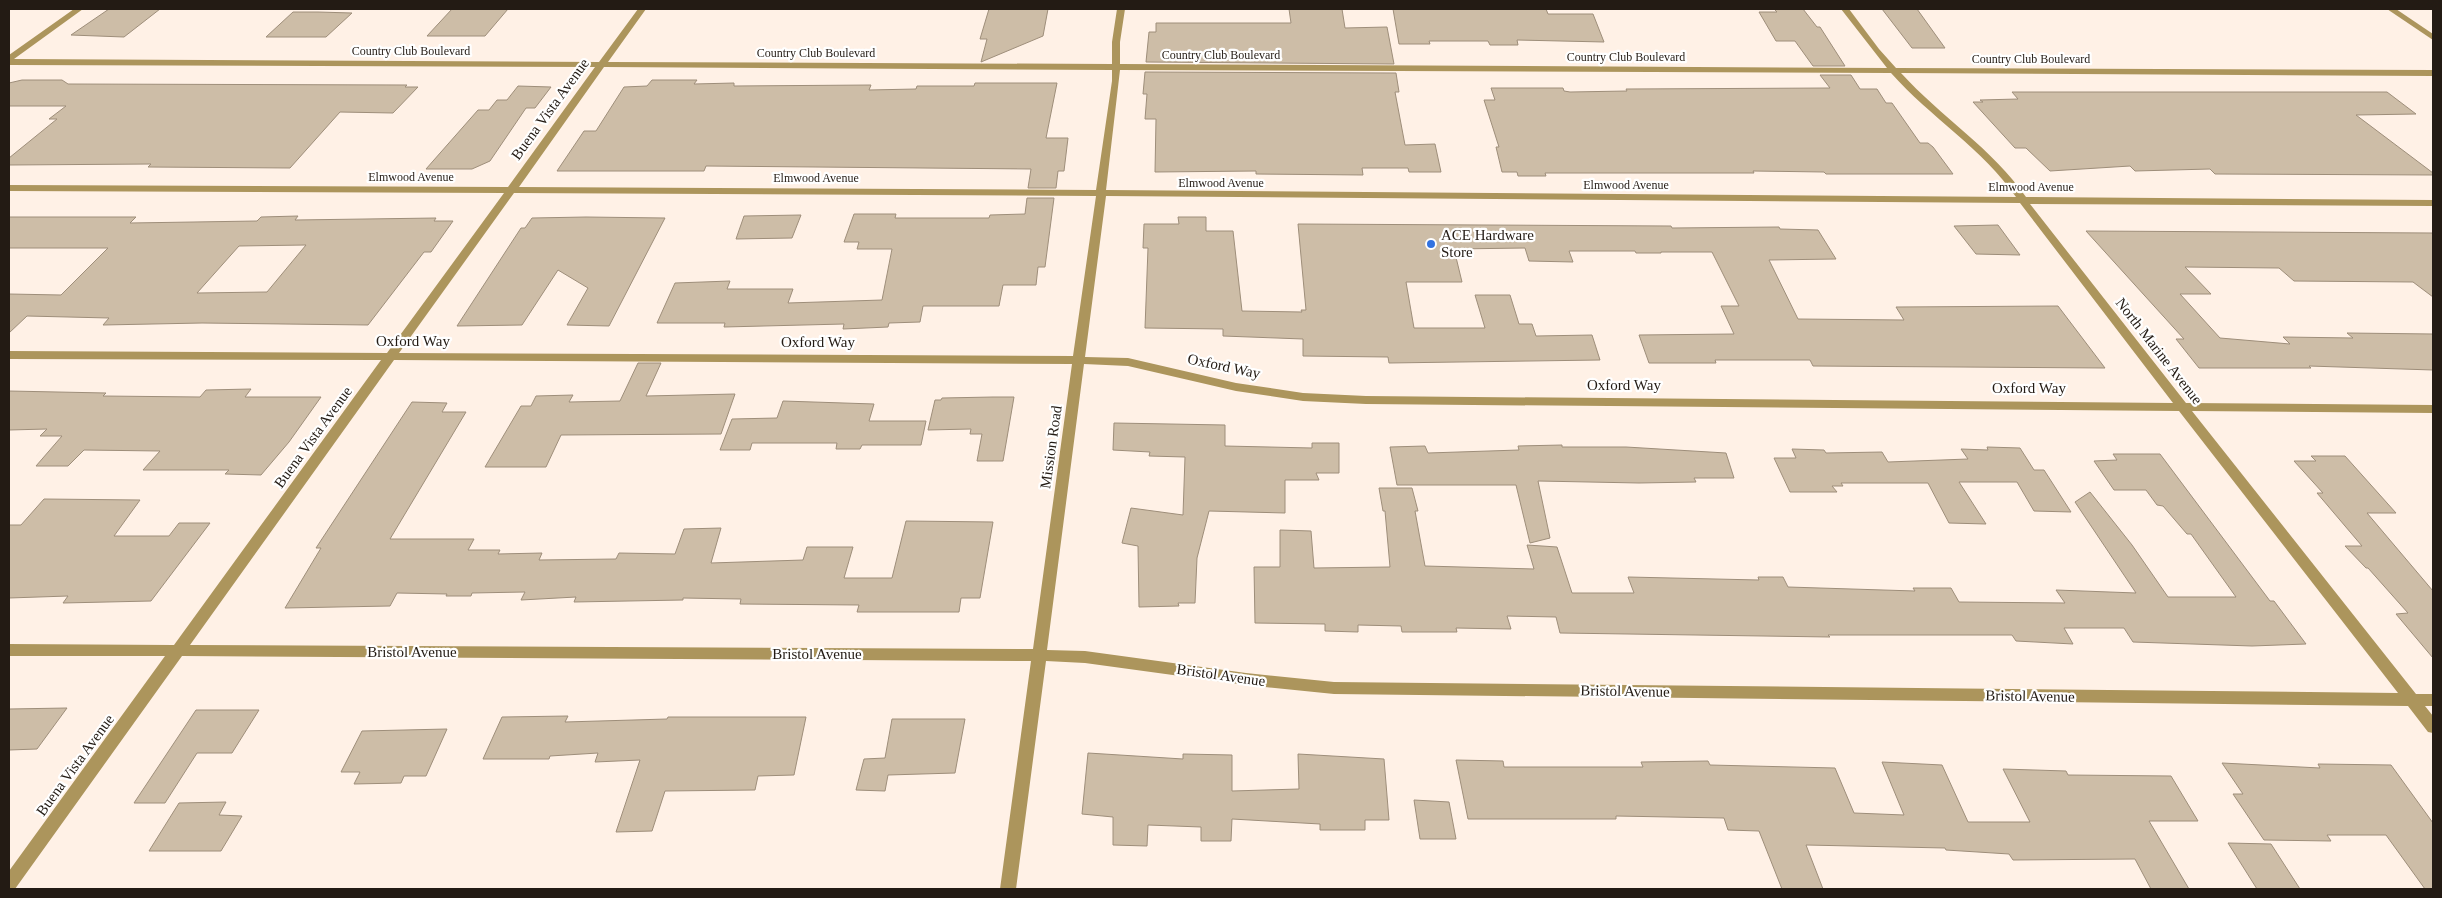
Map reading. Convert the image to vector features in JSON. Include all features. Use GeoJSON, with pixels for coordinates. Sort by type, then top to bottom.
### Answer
{"type":"FeatureCollection","features":[{"type":"Feature","properties":{"kind":"street"},"geometry":{"type":"LineString","coordinates":[[9,60],[80,9]]}},
{"type":"Feature","properties":{"kind":"street","name":"Buena Vista Avenue"},"geometry":{"type":"LineString","coordinates":[[9,884],[642,9]]}},
{"type":"Feature","properties":{"kind":"street","name":"Mission Road"},"geometry":{"type":"LineString","coordinates":[[1008,889],[1101,193],[1121,9]]}},
{"type":"Feature","properties":{"kind":"street","name":"North Marine Avenue"},"geometry":{"type":"LineString","coordinates":[[1845,9],[1894,70],[1970,141],[2011,183],[2022,200],[2433,726]]}},
{"type":"Feature","properties":{"kind":"street"},"geometry":{"type":"LineString","coordinates":[[2392,9],[2433,38]]}},
{"type":"Feature","properties":{"kind":"street","name":"Country Club Boulevard"},"geometry":{"type":"LineString","coordinates":[[9,60],[602,65],[2433,73]]}},
{"type":"Feature","properties":{"kind":"street","name":"Elmwood Avenue"},"geometry":{"type":"LineString","coordinates":[[9,188],[2433,202]]}},
{"type":"Feature","properties":{"kind":"street","name":"Oxford Way"},"geometry":{"type":"LineString","coordinates":[[9,355],[1079,360],[1128,362],[1236,387],[1303,397],[1386,400],[2433,409]]}},
{"type":"Feature","properties":{"kind":"street","name":"Bristol Avenue"},"geometry":{"type":"LineString","coordinates":[[9,650],[1039,656],[1094,658],[1246,679],[1334,688],[2433,700]]}},
{"type":"Feature","properties":{"kind":"building"},"geometry":{"type":"Polygon","coordinates":[[[109,9],[160,9],[124,37],[71,35],[109,9]]]}},
{"type":"Feature","properties":{"kind":"building"},"geometry":{"type":"Polygon","coordinates":[[[452,9],[508,9],[485,36],[427,36],[452,9]]]}},
{"type":"Feature","properties":{"kind":"building"},"geometry":{"type":"Polygon","coordinates":[[[989,9],[1048,9],[1043,36],[981,62],[987,39],[980,39],[989,9]]]}},
{"type":"Feature","properties":{"kind":"building"},"geometry":{"type":"Polygon","coordinates":[[[1289,9],[1342,9],[1345,28],[1387,27],[1394,64],[1146,62],[1149,32],[1156,32],[1156,23],[1291,23],[1289,9]]]}},
{"type":"Feature","properties":{"kind":"building"},"geometry":{"type":"Polygon","coordinates":[[[1393,9],[1546,9],[1548,14],[1593,14],[1604,42],[1517,40],[1518,45],[1490,45],[1488,41],[1429,41],[1430,44],[1399,44],[1393,9]]]}},
{"type":"Feature","properties":{"kind":"building"},"geometry":{"type":"Polygon","coordinates":[[[1774,9],[1803,9],[1817,27],[1820,27],[1845,66],[1813,66],[1795,41],[1776,41],[1759,12],[1777,12],[1774,9]]]}},
{"type":"Feature","properties":{"kind":"building"},"geometry":{"type":"Polygon","coordinates":[[[1882,9],[1917,9],[1945,48],[1912,48],[1882,9]]]}},
{"type":"Feature","properties":{"kind":"building"},"geometry":{"type":"Polygon","coordinates":[[[293,12],[352,13],[326,37],[266,37],[293,12]]]}},
{"type":"Feature","properties":{"kind":"building"},"geometry":{"type":"Polygon","coordinates":[[[1145,72],[1396,73],[1399,92],[1395,92],[1405,145],[1435,144],[1441,172],[1409,172],[1408,168],[1362,168],[1363,175],[1256,174],[1256,171],[1155,172],[1156,119],[1145,119],[1147,94],[1143,94],[1145,72]]]}},
{"type":"Feature","properties":{"kind":"building"},"geometry":{"type":"Polygon","coordinates":[[[1820,75],[1851,75],[1860,89],[1877,89],[1886,103],[1892,103],[1920,143],[1928,143],[1933,147],[1953,174],[1826,174],[1824,172],[1753,171],[1754,173],[1545,173],[1546,176],[1518,176],[1517,172],[1502,172],[1496,147],[1499,147],[1484,100],[1495,100],[1491,88],[1563,88],[1564,91],[1570,92],[1627,91],[1626,89],[1830,88],[1820,75]]]}},
{"type":"Feature","properties":{"kind":"building"},"geometry":{"type":"Polygon","coordinates":[[[22,80],[62,80],[68,84],[407,85],[405,87],[418,87],[393,113],[340,112],[290,168],[148,167],[151,164],[9,165],[9,158],[57,119],[49,119],[66,106],[9,106],[9,83],[22,80]]]}},
{"type":"Feature","properties":{"kind":"building"},"geometry":{"type":"Polygon","coordinates":[[[652,80],[697,80],[694,84],[734,83],[734,86],[871,85],[869,90],[916,89],[917,86],[974,86],[975,83],[1057,83],[1046,138],[1068,138],[1064,171],[1058,171],[1056,188],[1028,188],[1031,169],[706,166],[704,171],[557,171],[584,131],[596,131],[624,87],[647,86],[652,80]]]}},
{"type":"Feature","properties":{"kind":"building"},"geometry":{"type":"Polygon","coordinates":[[[518,86],[551,87],[535,108],[526,108],[490,161],[472,169],[426,169],[478,110],[489,110],[497,100],[507,100],[518,86]]]}},
{"type":"Feature","properties":{"kind":"building"},"geometry":{"type":"Polygon","coordinates":[[[2012,92],[2387,92],[2416,114],[2356,115],[2433,173],[2433,175],[2215,174],[2210,169],[2135,171],[2130,166],[2050,171],[2026,148],[2015,148],[1973,102],[1983,102],[1980,100],[2018,99],[2012,92]]]}},
{"type":"Feature","properties":{"kind":"building"},"geometry":{"type":"Polygon","coordinates":[[[1027,198],[1054,198],[1045,267],[1038,267],[1036,285],[1003,285],[999,306],[923,306],[920,322],[889,323],[888,327],[843,329],[844,324],[724,327],[725,323],[657,323],[675,283],[730,281],[727,289],[793,289],[788,303],[882,300],[892,249],[857,249],[859,242],[844,242],[854,214],[896,214],[895,218],[989,218],[990,215],[1025,214],[1027,198]]]}},
{"type":"Feature","properties":{"kind":"building"},"geometry":{"type":"Polygon","coordinates":[[[801,215],[792,238],[736,239],[744,216],[801,215]]]}},
{"type":"Feature","properties":{"kind":"building"},"geometry":{"type":"Polygon","coordinates":[[[298,216],[295,220],[436,218],[434,221],[453,221],[431,252],[424,252],[368,325],[202,323],[103,325],[109,318],[27,316],[9,333],[9,294],[61,295],[108,248],[9,248],[9,217],[136,217],[130,223],[257,221],[261,217],[298,216]],[[306,245],[239,246],[197,293],[267,292],[306,245]]]}},
{"type":"Feature","properties":{"kind":"building"},"geometry":{"type":"Polygon","coordinates":[[[1178,217],[1206,217],[1206,231],[1233,231],[1242,311],[1302,312],[1301,310],[1306,310],[1298,224],[1671,226],[1672,228],[1779,227],[1780,229],[1818,230],[1836,259],[1769,260],[1798,319],[1904,320],[1896,307],[2058,306],[2105,368],[1813,366],[1810,360],[1715,360],[1716,363],[1649,363],[1639,335],[1734,334],[1721,306],[1739,306],[1712,252],[1636,253],[1635,251],[1569,251],[1573,262],[1529,261],[1525,248],[1454,249],[1462,282],[1406,282],[1414,328],[1485,328],[1475,295],[1510,295],[1519,324],[1532,324],[1536,336],[1592,335],[1600,360],[1389,363],[1388,357],[1303,356],[1303,339],[1223,336],[1223,329],[1145,328],[1148,248],[1143,248],[1144,224],[1179,224],[1178,217]]]}},
{"type":"Feature","properties":{"kind":"building"},"geometry":{"type":"Polygon","coordinates":[[[532,218],[665,218],[609,326],[567,325],[588,288],[558,270],[522,325],[457,326],[521,228],[525,228],[532,218]]]}},
{"type":"Feature","properties":{"kind":"building"},"geometry":{"type":"Polygon","coordinates":[[[1998,225],[2020,255],[1976,254],[1954,226],[1998,225]]]}},
{"type":"Feature","properties":{"kind":"building"},"geometry":{"type":"Polygon","coordinates":[[[2086,231],[2433,233],[2433,297],[2413,282],[2294,281],[2279,268],[2185,267],[2211,294],[2180,294],[2220,338],[2290,344],[2283,337],[2353,338],[2347,333],[2433,334],[2433,370],[2309,366],[2311,368],[2199,368],[2176,339],[2184,339],[2086,231]]]}},
{"type":"Feature","properties":{"kind":"building"},"geometry":{"type":"Polygon","coordinates":[[[638,363],[661,363],[646,396],[735,394],[721,434],[561,435],[546,467],[485,467],[521,406],[531,406],[536,396],[573,395],[569,402],[620,401],[638,363]]]}},
{"type":"Feature","properties":{"kind":"building"},"geometry":{"type":"Polygon","coordinates":[[[251,389],[245,397],[321,397],[289,442],[261,475],[225,474],[229,470],[143,470],[160,451],[84,450],[68,466],[36,466],[62,436],[40,436],[47,429],[9,430],[9,391],[106,393],[103,396],[200,397],[206,390],[251,389]]]}},
{"type":"Feature","properties":{"kind":"building"},"geometry":{"type":"Polygon","coordinates":[[[1014,397],[1003,461],[977,461],[982,434],[970,434],[971,429],[928,430],[935,400],[941,400],[942,398],[1014,397]]]}},
{"type":"Feature","properties":{"kind":"building"},"geometry":{"type":"Polygon","coordinates":[[[783,401],[874,404],[869,421],[926,421],[921,445],[862,445],[860,449],[836,449],[837,443],[752,443],[750,450],[720,450],[732,419],[777,418],[783,401]]]}},
{"type":"Feature","properties":{"kind":"building"},"geometry":{"type":"Polygon","coordinates":[[[412,402],[447,403],[442,412],[466,412],[390,539],[474,539],[468,550],[500,550],[498,554],[542,553],[539,560],[616,559],[619,553],[675,554],[684,529],[721,528],[711,563],[803,560],[807,547],[853,547],[844,578],[892,578],[906,521],[993,522],[980,598],[961,598],[959,612],[857,612],[859,605],[740,604],[741,599],[683,598],[683,600],[574,602],[576,597],[521,600],[525,592],[472,593],[471,596],[397,593],[390,606],[285,608],[321,548],[316,548],[412,402]]]}},
{"type":"Feature","properties":{"kind":"building"},"geometry":{"type":"Polygon","coordinates":[[[1114,423],[1225,425],[1225,446],[1312,448],[1312,443],[1339,443],[1339,473],[1316,473],[1319,480],[1285,480],[1285,513],[1209,511],[1197,558],[1195,603],[1178,603],[1179,606],[1139,607],[1138,546],[1122,543],[1131,508],[1183,515],[1185,457],[1149,456],[1150,452],[1113,450],[1114,423]]]}},
{"type":"Feature","properties":{"kind":"building"},"geometry":{"type":"Polygon","coordinates":[[[1562,445],[1562,447],[1626,447],[1726,453],[1734,478],[1694,478],[1696,482],[1639,483],[1538,481],[1550,538],[1530,543],[1516,485],[1397,485],[1390,447],[1425,446],[1428,453],[1519,450],[1518,446],[1562,445]]]}},
{"type":"Feature","properties":{"kind":"building"},"geometry":{"type":"Polygon","coordinates":[[[1987,447],[2020,448],[2034,470],[2044,470],[2071,512],[2034,511],[2017,482],[1959,482],[1986,524],[1949,523],[1928,483],[1841,483],[1843,486],[1832,486],[1837,492],[1790,492],[1774,458],[1796,458],[1792,449],[1824,450],[1826,453],[1882,452],[1888,462],[1968,459],[1961,449],[1988,450],[1987,447]]]}},
{"type":"Feature","properties":{"kind":"building"},"geometry":{"type":"Polygon","coordinates":[[[2113,454],[2160,454],[2270,601],[2274,601],[2306,644],[2252,646],[2133,642],[2124,628],[2064,628],[2073,644],[2016,641],[2012,635],[1828,635],[1830,637],[1560,633],[1556,617],[1507,616],[1511,629],[1456,628],[1457,632],[1402,632],[1401,626],[1358,625],[1358,632],[1325,631],[1325,624],[1255,623],[1254,567],[1280,567],[1280,530],[1311,531],[1314,568],[1390,567],[1385,511],[1383,511],[1379,488],[1412,488],[1418,511],[1415,511],[1425,566],[1534,569],[1527,545],[1557,547],[1572,593],[1634,593],[1628,577],[1759,580],[1758,577],[1783,577],[1788,587],[1915,591],[1913,588],[1951,588],[1959,602],[2065,603],[2056,590],[2136,593],[2075,502],[2090,492],[2132,545],[2168,597],[2236,597],[2191,534],[2187,534],[2163,506],[2157,505],[2146,490],[2114,490],[2094,461],[2117,460],[2113,454]]]}},
{"type":"Feature","properties":{"kind":"building"},"geometry":{"type":"Polygon","coordinates":[[[2311,456],[2345,456],[2396,513],[2367,513],[2433,591],[2433,658],[2396,614],[2408,613],[2368,568],[2345,546],[2362,546],[2317,493],[2323,493],[2294,461],[2316,461],[2311,456]]]}},
{"type":"Feature","properties":{"kind":"building"},"geometry":{"type":"Polygon","coordinates":[[[44,499],[140,500],[114,536],[169,536],[179,523],[210,523],[151,601],[63,603],[68,596],[9,598],[9,525],[21,525],[44,499]]]}},
{"type":"Feature","properties":{"kind":"building"},"geometry":{"type":"Polygon","coordinates":[[[67,708],[37,749],[9,750],[9,709],[67,708]]]}},
{"type":"Feature","properties":{"kind":"building"},"geometry":{"type":"Polygon","coordinates":[[[196,710],[259,710],[232,753],[197,753],[165,803],[134,803],[196,710]]]}},
{"type":"Feature","properties":{"kind":"building"},"geometry":{"type":"Polygon","coordinates":[[[568,716],[565,722],[667,719],[668,717],[806,717],[794,775],[758,776],[755,790],[665,791],[652,831],[616,832],[640,760],[595,762],[598,753],[550,756],[549,759],[483,759],[502,717],[568,716]]]}},
{"type":"Feature","properties":{"kind":"building"},"geometry":{"type":"Polygon","coordinates":[[[892,719],[965,719],[955,773],[888,775],[885,791],[856,790],[864,759],[885,758],[892,719]]]}},
{"type":"Feature","properties":{"kind":"building"},"geometry":{"type":"Polygon","coordinates":[[[447,729],[426,776],[404,776],[401,783],[354,784],[360,772],[341,772],[362,731],[447,729]]]}},
{"type":"Feature","properties":{"kind":"building"},"geometry":{"type":"Polygon","coordinates":[[[1088,753],[1183,759],[1183,754],[1232,755],[1232,791],[1299,789],[1298,754],[1384,759],[1389,820],[1365,820],[1365,830],[1320,830],[1320,824],[1232,819],[1231,841],[1201,841],[1201,827],[1148,825],[1147,846],[1113,845],[1113,817],[1082,814],[1088,753]]]}},
{"type":"Feature","properties":{"kind":"building"},"geometry":{"type":"Polygon","coordinates":[[[1456,760],[1503,761],[1504,767],[1643,767],[1641,762],[1708,761],[1710,765],[1835,768],[1854,813],[1904,815],[1882,762],[1942,765],[1968,822],[2030,822],[2003,769],[2066,771],[2068,775],[2171,776],[2198,821],[2149,821],[2189,889],[2151,889],[2135,859],[2013,860],[2009,854],[1946,850],[1945,848],[1806,845],[1823,889],[1782,889],[1759,831],[1728,830],[1724,818],[1616,816],[1616,819],[1468,819],[1456,760]]]}},
{"type":"Feature","properties":{"kind":"building"},"geometry":{"type":"Polygon","coordinates":[[[2222,763],[2320,768],[2318,764],[2391,765],[2433,823],[2433,889],[2425,889],[2386,835],[2327,835],[2331,841],[2264,840],[2233,794],[2243,794],[2222,763]]]}},
{"type":"Feature","properties":{"kind":"building"},"geometry":{"type":"Polygon","coordinates":[[[1414,800],[1449,802],[1456,839],[1420,839],[1414,800]]]}},
{"type":"Feature","properties":{"kind":"building"},"geometry":{"type":"Polygon","coordinates":[[[226,802],[219,815],[242,816],[221,851],[149,851],[179,803],[226,802]]]}},
{"type":"Feature","properties":{"kind":"building"},"geometry":{"type":"Polygon","coordinates":[[[2228,843],[2271,844],[2300,889],[2257,889],[2228,843]]]}},
{"type":"Feature","properties":{"kind":"place","name":"ACE Hardware Store"},"geometry":{"type":"Point","coordinates":[1431,244]}}]}
